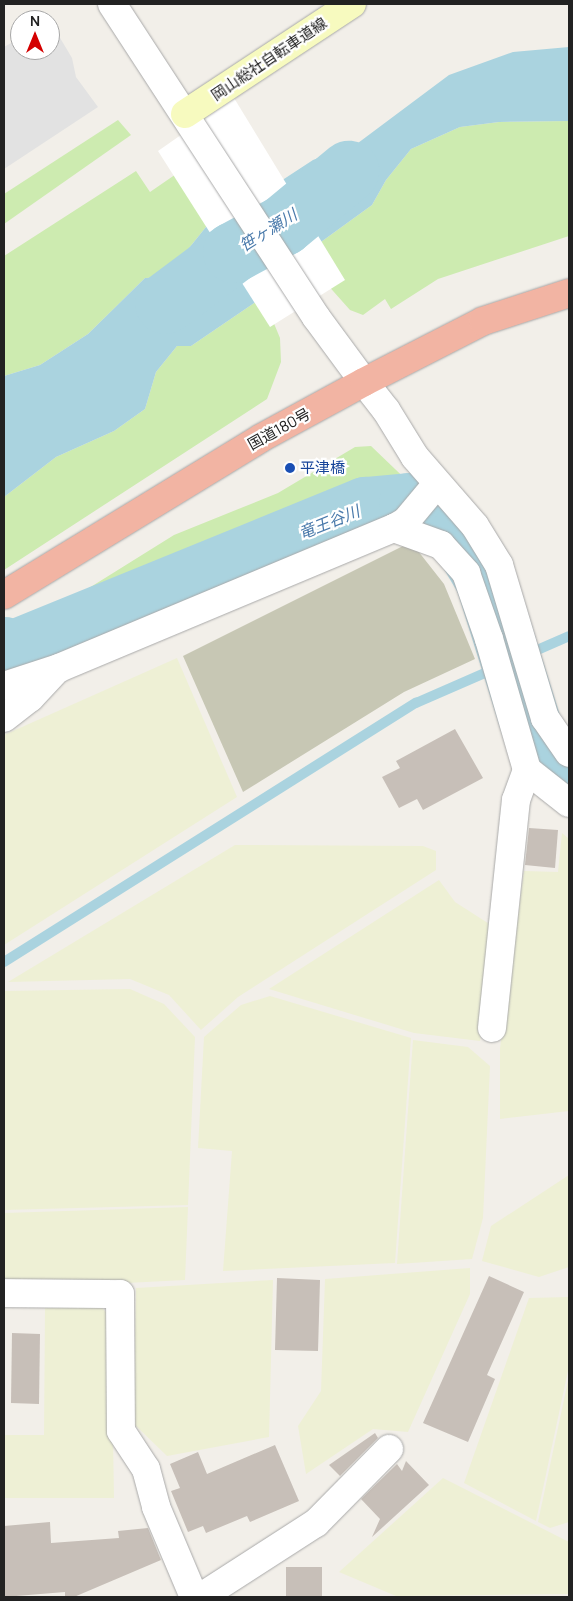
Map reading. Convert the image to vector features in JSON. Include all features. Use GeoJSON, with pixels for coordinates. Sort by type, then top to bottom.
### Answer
{"type":"FeatureCollection","features":[{"type":"Feature","properties":{"kind":"highway","name":"国道180号"},"geometry":{"type":"LineString","coordinates":[[4,595],[260,438],[364,382],[483,321],[569,292]]}},
{"type":"Feature","properties":{"kind":"main road","name":"岡山総社自転車道線"},"geometry":{"type":"LineString","coordinates":[[187,117],[352,4]]}},
{"type":"Feature","properties":{"kind":"street"},"geometry":{"type":"LineString","coordinates":[[112,4],[316,317],[364,382],[432,489],[476,526],[499,565],[545,718],[569,753]]}},
{"type":"Feature","properties":{"kind":"street"},"geometry":{"type":"LineString","coordinates":[[4,686],[59,668],[400,525],[432,489]]}},
{"type":"Feature","properties":{"kind":"street"},"geometry":{"type":"LineString","coordinates":[[400,525],[441,545],[466,573],[504,686],[527,770],[516,800],[492,1028]]}},
{"type":"Feature","properties":{"kind":"street"},"geometry":{"type":"LineString","coordinates":[[4,718],[30,698],[59,668]]}},
{"type":"Feature","properties":{"kind":"street"},"geometry":{"type":"LineString","coordinates":[[527,770],[569,803]]}},
{"type":"Feature","properties":{"kind":"street"},"geometry":{"type":"LineString","coordinates":[[4,1294],[120,1294],[121,1431],[146,1469],[156,1507],[194,1597]]}},
{"type":"Feature","properties":{"kind":"street"},"geometry":{"type":"LineString","coordinates":[[201,1597],[316,1523],[389,1449]]}},
{"type":"Feature","properties":{"kind":"shaded area"},"geometry":{"type":"Polygon","coordinates":[[[60,38],[72,58],[76,77],[98,107],[4,169],[4,47],[10,44],[10,60],[60,60],[60,38]]]}},
{"type":"Feature","properties":{"kind":"shaded area"},"geometry":{"type":"Polygon","coordinates":[[[411,542],[444,584],[475,659],[404,692],[243,792],[183,656],[411,542]]]}},
{"type":"Feature","properties":{"kind":"shaded area"},"geometry":{"type":"Polygon","coordinates":[[[177,658],[237,797],[4,945],[4,735],[177,658]]]}},
{"type":"Feature","properties":{"kind":"shaded area"},"geometry":{"type":"Polygon","coordinates":[[[562,833],[569,839],[569,1111],[500,1119],[500,1048],[524,871],[558,872],[562,833]]]}},
{"type":"Feature","properties":{"kind":"shaded area"},"geometry":{"type":"Polygon","coordinates":[[[235,845],[423,846],[436,851],[436,870],[238,997],[201,1030],[169,995],[130,979],[8,982],[235,845]]]}},
{"type":"Feature","properties":{"kind":"shaded area"},"geometry":{"type":"Polygon","coordinates":[[[439,880],[455,902],[494,927],[480,1041],[414,1033],[269,989],[439,880]]]}},
{"type":"Feature","properties":{"kind":"shaded area"},"geometry":{"type":"Polygon","coordinates":[[[130,989],[164,1004],[195,1037],[188,1205],[4,1210],[4,991],[130,989]]]}},
{"type":"Feature","properties":{"kind":"shaded area"},"geometry":{"type":"Polygon","coordinates":[[[270,996],[411,1038],[395,1263],[223,1271],[232,1151],[198,1148],[204,1037],[241,1005],[270,996]]]}},
{"type":"Feature","properties":{"kind":"shaded area"},"geometry":{"type":"Polygon","coordinates":[[[413,1040],[468,1047],[490,1066],[483,1218],[472,1259],[397,1264],[413,1040]]]}},
{"type":"Feature","properties":{"kind":"shaded area"},"geometry":{"type":"Polygon","coordinates":[[[569,1175],[569,1267],[539,1277],[482,1261],[491,1226],[569,1175]]]}},
{"type":"Feature","properties":{"kind":"shaded area"},"geometry":{"type":"Polygon","coordinates":[[[188,1207],[185,1280],[28,1288],[4,1285],[4,1213],[188,1207]]]}},
{"type":"Feature","properties":{"kind":"shaded area"},"geometry":{"type":"Polygon","coordinates":[[[470,1268],[470,1294],[408,1432],[373,1429],[306,1474],[298,1426],[321,1391],[325,1279],[470,1268]]]}},
{"type":"Feature","properties":{"kind":"shaded area"},"geometry":{"type":"Polygon","coordinates":[[[273,1280],[269,1437],[167,1456],[133,1423],[136,1288],[273,1280]]]}},
{"type":"Feature","properties":{"kind":"shaded area"},"geometry":{"type":"Polygon","coordinates":[[[569,1297],[569,1366],[536,1521],[464,1483],[529,1298],[569,1297]]]}},
{"type":"Feature","properties":{"kind":"shaded area"},"geometry":{"type":"Polygon","coordinates":[[[100,1306],[111,1317],[114,1498],[4,1498],[4,1435],[44,1435],[45,1308],[100,1306]]]}},
{"type":"Feature","properties":{"kind":"shaded area"},"geometry":{"type":"Polygon","coordinates":[[[569,1376],[569,1522],[550,1528],[538,1522],[569,1376]]]}},
{"type":"Feature","properties":{"kind":"shaded area"},"geometry":{"type":"Polygon","coordinates":[[[443,1478],[569,1542],[569,1594],[396,1596],[339,1572],[443,1478]]]}},
{"type":"Feature","properties":{"kind":"green space"},"geometry":{"type":"Polygon","coordinates":[[[118,120],[131,135],[4,224],[4,194],[118,120]]]}},
{"type":"Feature","properties":{"kind":"green space"},"geometry":{"type":"Polygon","coordinates":[[[569,121],[569,236],[438,279],[391,309],[385,299],[363,315],[350,310],[309,264],[314,247],[372,205],[386,180],[411,149],[460,127],[499,122],[569,121]]]}},
{"type":"Feature","properties":{"kind":"green space"},"geometry":{"type":"Polygon","coordinates":[[[136,171],[150,192],[179,172],[210,222],[185,253],[174,277],[145,278],[88,334],[40,365],[4,376],[4,256],[136,171]]]}},
{"type":"Feature","properties":{"kind":"green space"},"geometry":{"type":"Polygon","coordinates":[[[263,297],[280,338],[281,362],[267,399],[4,570],[4,497],[56,457],[114,431],[145,409],[156,372],[177,346],[191,346],[263,297]]]}},
{"type":"Feature","properties":{"kind":"green space"},"geometry":{"type":"Polygon","coordinates":[[[371,446],[419,492],[400,514],[57,663],[4,675],[4,641],[174,535],[278,493],[355,447],[371,446]]]}},
{"type":"Feature","properties":{"kind":"water"},"geometry":{"type":"Polygon","coordinates":[[[569,47],[569,121],[499,122],[460,127],[411,149],[386,180],[372,205],[314,247],[261,194],[313,160],[358,143],[449,75],[513,52],[569,47]]]}},
{"type":"Feature","properties":{"kind":"water"},"geometry":{"type":"Polygon","coordinates":[[[210,222],[263,297],[191,346],[177,346],[156,372],[145,409],[114,431],[56,457],[4,497],[4,376],[40,365],[88,334],[145,278],[174,277],[185,253],[210,222]]]}},
{"type":"Feature","properties":{"kind":"pier"},"geometry":{"type":"Polygon","coordinates":[[[234,98],[345,280],[270,327],[158,151],[234,98]]]}},
{"type":"Feature","properties":{"kind":"building"},"geometry":{"type":"Polygon","coordinates":[[[455,729],[483,778],[423,810],[417,799],[399,808],[382,777],[400,768],[396,761],[455,729]]]}},
{"type":"Feature","properties":{"kind":"building"},"geometry":{"type":"Polygon","coordinates":[[[529,828],[558,830],[555,868],[525,865],[529,828]]]}},
{"type":"Feature","properties":{"kind":"building"},"geometry":{"type":"Polygon","coordinates":[[[489,1276],[524,1292],[487,1375],[495,1379],[468,1442],[423,1423],[489,1276]]]}},
{"type":"Feature","properties":{"kind":"building"},"geometry":{"type":"Polygon","coordinates":[[[277,1278],[320,1280],[318,1351],[275,1350],[277,1278]]]}},
{"type":"Feature","properties":{"kind":"building"},"geometry":{"type":"Polygon","coordinates":[[[12,1333],[40,1334],[39,1404],[11,1403],[12,1333]]]}},
{"type":"Feature","properties":{"kind":"building"},"geometry":{"type":"Polygon","coordinates":[[[375,1433],[378,1438],[340,1476],[329,1465],[375,1433]]]}},
{"type":"Feature","properties":{"kind":"building"},"geometry":{"type":"Polygon","coordinates":[[[275,1445],[299,1501],[250,1522],[247,1516],[206,1533],[203,1526],[188,1532],[171,1491],[180,1488],[170,1464],[198,1452],[207,1474],[275,1445]]]}},
{"type":"Feature","properties":{"kind":"building"},"geometry":{"type":"Polygon","coordinates":[[[406,1461],[429,1485],[372,1537],[380,1519],[361,1499],[397,1464],[402,1471],[406,1461]]]}},
{"type":"Feature","properties":{"kind":"building"},"geometry":{"type":"Polygon","coordinates":[[[50,1522],[51,1543],[119,1538],[118,1531],[148,1528],[161,1560],[74,1597],[65,1597],[65,1592],[4,1597],[4,1526],[50,1522]]]}},
{"type":"Feature","properties":{"kind":"building"},"geometry":{"type":"Polygon","coordinates":[[[286,1567],[322,1567],[322,1597],[286,1597],[286,1567]]]}},
{"type":"Feature","properties":{"kind":"waterway","name":"笹ヶ瀬川"},"geometry":{"type":"LineString","coordinates":[[165,303],[233,252],[283,225],[348,171]]}},
{"type":"Feature","properties":{"kind":"waterway","name":"竜王谷川"},"geometry":{"type":"LineString","coordinates":[[4,647],[7,653],[365,507],[409,503],[459,535],[485,579],[534,735],[569,780]]}},
{"type":"Feature","properties":{"kind":"waterway"},"geometry":{"type":"LineString","coordinates":[[4,962],[416,703],[569,636]]}},
{"type":"Feature","properties":{"kind":"place","name":"平津橋"},"geometry":{"type":"Point","coordinates":[290,468]}}]}
